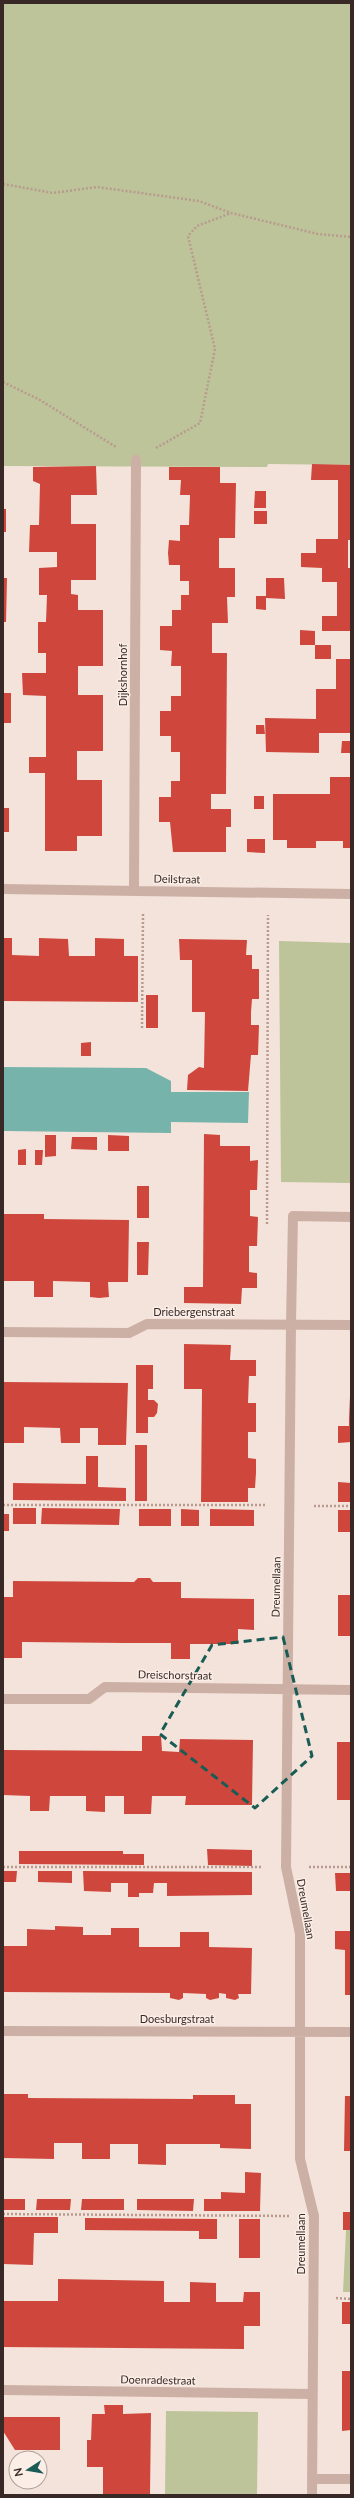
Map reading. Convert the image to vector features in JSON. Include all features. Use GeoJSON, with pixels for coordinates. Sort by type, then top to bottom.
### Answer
{"type":"FeatureCollection","features":[{"type":"Feature","properties":{"kind":"street","name":"Dijkshornhof"},"geometry":{"type":"LineString","coordinates":[[136,460],[139,891]]}},
{"type":"Feature","properties":{"kind":"street","name":"Deilstraat"},"geometry":{"type":"LineString","coordinates":[[3,889],[351,894]]}},
{"type":"Feature","properties":{"kind":"street","name":"Dreumellaan"},"geometry":{"type":"LineString","coordinates":[[312,2495],[314,2216],[300,2160],[300,1934],[286,1867],[293,1216],[351,1217]]}},
{"type":"Feature","properties":{"kind":"street","name":"Driebergenstraat"},"geometry":{"type":"LineString","coordinates":[[3,1332],[129,1332],[147,1324],[351,1325]]}},
{"type":"Feature","properties":{"kind":"street","name":"Dreischorstraat"},"geometry":{"type":"LineString","coordinates":[[3,1699],[89,1699],[105,1686],[351,1690]]}},
{"type":"Feature","properties":{"kind":"street","name":"Doesburgstraat"},"geometry":{"type":"LineString","coordinates":[[3,2031],[351,2032]]}},
{"type":"Feature","properties":{"kind":"street","name":"Doenradestraat"},"geometry":{"type":"LineString","coordinates":[[3,2390],[312,2394]]}},
{"type":"Feature","properties":{"kind":"street"},"geometry":{"type":"LineString","coordinates":[[312,2479],[351,2479]]}},
{"type":"Feature","properties":{"kind":"path"},"geometry":{"type":"LineString","coordinates":[[3,184],[53,193],[97,188],[199,201],[231,213],[318,234],[351,237]]}},
{"type":"Feature","properties":{"kind":"path"},"geometry":{"type":"LineString","coordinates":[[3,382],[40,400],[136,460],[173,436],[200,423],[215,349],[188,236],[197,226],[231,213]]}},
{"type":"Feature","properties":{"kind":"path"},"geometry":{"type":"LineString","coordinates":[[139,891],[142,1028]]}},
{"type":"Feature","properties":{"kind":"path"},"geometry":{"type":"LineString","coordinates":[[267,1228],[268,893]]}},
{"type":"Feature","properties":{"kind":"path"},"geometry":{"type":"LineString","coordinates":[[3,1505],[351,1506]]}},
{"type":"Feature","properties":{"kind":"path"},"geometry":{"type":"LineString","coordinates":[[3,1866],[351,1868]]}},
{"type":"Feature","properties":{"kind":"path"},"geometry":{"type":"LineString","coordinates":[[3,2214],[314,2216]]}},
{"type":"Feature","properties":{"kind":"path"},"geometry":{"type":"LineString","coordinates":[[343,2298],[351,2298]]}},
{"type":"Feature","properties":{"kind":"highlighted area"},"geometry":{"type":"Polygon","coordinates":[[[283,1637],[312,1756],[255,1808],[160,1734],[212,1645],[283,1637]]]}},
{"type":"Feature","properties":{"kind":"green space"},"geometry":{"type":"Polygon","coordinates":[[[3,3],[351,3],[351,465],[268,464],[267,467],[3,466],[3,3]]]}},
{"type":"Feature","properties":{"kind":"green space"},"geometry":{"type":"Polygon","coordinates":[[[279,941],[351,943],[351,1183],[281,1182],[279,941]]]}},
{"type":"Feature","properties":{"kind":"green space"},"geometry":{"type":"Polygon","coordinates":[[[346,2230],[351,2230],[351,2292],[343,2292],[346,2230]]]}},
{"type":"Feature","properties":{"kind":"green space"},"geometry":{"type":"Polygon","coordinates":[[[166,2411],[258,2412],[257,2495],[165,2495],[166,2411]]]}},
{"type":"Feature","properties":{"kind":"water"},"geometry":{"type":"Polygon","coordinates":[[[3,1067],[146,1068],[171,1081],[171,1092],[249,1092],[248,1123],[171,1122],[171,1133],[3,1131],[3,1067]]]}},
{"type":"Feature","properties":{"kind":"building"},"geometry":{"type":"Polygon","coordinates":[[[312,464],[351,465],[351,540],[348,540],[348,568],[351,568],[351,631],[322,631],[322,616],[337,616],[337,582],[322,582],[322,568],[301,567],[301,553],[316,553],[316,539],[338,539],[338,480],[311,480],[312,464]]]}},
{"type":"Feature","properties":{"kind":"building"},"geometry":{"type":"Polygon","coordinates":[[[96,466],[97,495],[71,495],[71,524],[96,524],[96,580],[71,580],[71,594],[78,595],[78,610],[103,610],[103,666],[78,666],[78,695],[103,695],[103,751],[77,751],[77,780],[102,780],[102,836],[77,836],[77,851],[45,851],[45,773],[29,773],[29,757],[46,757],[46,696],[23,695],[22,673],[46,673],[46,653],[38,653],[38,622],[46,622],[47,595],[39,595],[39,568],[57,567],[57,552],[29,552],[30,525],[39,525],[40,484],[33,481],[33,467],[96,466]]]}},
{"type":"Feature","properties":{"kind":"building"},"geometry":{"type":"Polygon","coordinates":[[[169,467],[220,467],[220,483],[236,483],[235,538],[219,538],[219,568],[235,568],[235,597],[227,597],[228,623],[212,623],[212,653],[227,653],[226,794],[211,794],[211,809],[231,809],[231,827],[226,827],[226,852],[173,852],[170,822],[159,822],[159,797],[171,797],[171,781],[180,781],[180,752],[171,752],[171,736],[160,736],[160,711],[171,711],[171,696],[181,696],[181,666],[171,666],[172,651],[160,650],[160,626],[172,626],[172,610],[181,610],[181,595],[189,595],[189,581],[180,581],[180,565],[169,565],[168,553],[169,540],[180,541],[180,525],[189,525],[190,495],[180,495],[181,480],[169,480],[169,467]]]}},
{"type":"Feature","properties":{"kind":"building"},"geometry":{"type":"Polygon","coordinates":[[[255,491],[266,491],[266,508],[254,508],[255,491]]]}},
{"type":"Feature","properties":{"kind":"building"},"geometry":{"type":"Polygon","coordinates":[[[3,509],[6,509],[6,532],[3,532],[3,509]]]}},
{"type":"Feature","properties":{"kind":"building"},"geometry":{"type":"Polygon","coordinates":[[[254,511],[267,511],[267,524],[254,524],[254,511]]]}},
{"type":"Feature","properties":{"kind":"building"},"geometry":{"type":"Polygon","coordinates":[[[3,578],[7,578],[6,622],[3,622],[3,578]]]}},
{"type":"Feature","properties":{"kind":"building"},"geometry":{"type":"Polygon","coordinates":[[[266,578],[284,578],[285,599],[266,598],[266,610],[256,609],[256,596],[266,596],[266,578]]]}},
{"type":"Feature","properties":{"kind":"building"},"geometry":{"type":"Polygon","coordinates":[[[300,630],[315,631],[315,645],[300,645],[300,630]]]}},
{"type":"Feature","properties":{"kind":"building"},"geometry":{"type":"Polygon","coordinates":[[[315,645],[331,645],[331,659],[315,659],[315,645]]]}},
{"type":"Feature","properties":{"kind":"building"},"geometry":{"type":"Polygon","coordinates":[[[336,659],[351,659],[351,733],[319,733],[319,753],[266,752],[265,718],[316,719],[316,689],[336,689],[336,659]]]}},
{"type":"Feature","properties":{"kind":"building"},"geometry":{"type":"Polygon","coordinates":[[[3,693],[11,693],[11,723],[3,723],[3,693]]]}},
{"type":"Feature","properties":{"kind":"building"},"geometry":{"type":"Polygon","coordinates":[[[256,725],[264,725],[265,734],[256,734],[256,725]]]}},
{"type":"Feature","properties":{"kind":"building"},"geometry":{"type":"Polygon","coordinates":[[[342,741],[351,741],[351,753],[341,753],[342,741]]]}},
{"type":"Feature","properties":{"kind":"building"},"geometry":{"type":"Polygon","coordinates":[[[330,777],[351,777],[351,848],[343,848],[343,841],[316,841],[316,848],[287,848],[287,840],[273,840],[273,794],[330,794],[330,777]]]}},
{"type":"Feature","properties":{"kind":"building"},"geometry":{"type":"Polygon","coordinates":[[[254,796],[264,796],[264,809],[254,809],[254,796]]]}},
{"type":"Feature","properties":{"kind":"building"},"geometry":{"type":"Polygon","coordinates":[[[3,808],[9,808],[9,832],[3,832],[3,808]]]}},
{"type":"Feature","properties":{"kind":"building"},"geometry":{"type":"Polygon","coordinates":[[[247,839],[265,839],[265,853],[247,852],[247,839]]]}},
{"type":"Feature","properties":{"kind":"building"},"geometry":{"type":"Polygon","coordinates":[[[3,938],[12,938],[12,955],[39,956],[39,938],[68,939],[69,956],[95,956],[95,938],[124,939],[124,956],[138,956],[138,1002],[3,1001],[3,938]]]}},
{"type":"Feature","properties":{"kind":"building"},"geometry":{"type":"Polygon","coordinates":[[[179,939],[247,940],[246,955],[252,955],[252,969],[259,969],[259,999],[252,999],[251,1012],[251,1025],[259,1025],[258,1055],[251,1055],[248,1091],[187,1090],[188,1075],[199,1067],[204,1068],[205,1012],[192,1012],[192,960],[180,960],[179,939]]]}},
{"type":"Feature","properties":{"kind":"building"},"geometry":{"type":"Polygon","coordinates":[[[146,995],[158,995],[158,1028],[146,1028],[146,995]]]}},
{"type":"Feature","properties":{"kind":"building"},"geometry":{"type":"Polygon","coordinates":[[[91,1042],[91,1056],[81,1056],[81,1043],[91,1042]]]}},
{"type":"Feature","properties":{"kind":"building"},"geometry":{"type":"Polygon","coordinates":[[[204,1134],[220,1135],[220,1146],[250,1146],[250,1161],[258,1160],[257,1190],[250,1190],[250,1216],[258,1217],[257,1246],[249,1246],[249,1272],[257,1273],[257,1288],[242,1288],[241,1304],[184,1303],[184,1287],[203,1287],[204,1134]]]}},
{"type":"Feature","properties":{"kind":"building"},"geometry":{"type":"Polygon","coordinates":[[[45,1135],[56,1135],[56,1156],[45,1157],[45,1135]]]}},
{"type":"Feature","properties":{"kind":"building"},"geometry":{"type":"Polygon","coordinates":[[[108,1135],[129,1136],[129,1151],[108,1151],[108,1135]]]}},
{"type":"Feature","properties":{"kind":"building"},"geometry":{"type":"Polygon","coordinates":[[[72,1137],[97,1137],[97,1150],[71,1149],[72,1137]]]}},
{"type":"Feature","properties":{"kind":"building"},"geometry":{"type":"Polygon","coordinates":[[[26,1149],[26,1165],[18,1165],[18,1150],[26,1149]]]}},
{"type":"Feature","properties":{"kind":"building"},"geometry":{"type":"Polygon","coordinates":[[[35,1150],[43,1150],[42,1165],[35,1165],[35,1150]]]}},
{"type":"Feature","properties":{"kind":"building"},"geometry":{"type":"Polygon","coordinates":[[[137,1186],[149,1186],[149,1218],[137,1218],[137,1186]]]}},
{"type":"Feature","properties":{"kind":"building"},"geometry":{"type":"Polygon","coordinates":[[[3,1214],[44,1214],[44,1219],[129,1220],[128,1282],[108,1282],[109,1297],[99,1298],[90,1297],[90,1282],[53,1281],[53,1297],[34,1297],[34,1281],[3,1281],[3,1214]]]}},
{"type":"Feature","properties":{"kind":"building"},"geometry":{"type":"Polygon","coordinates":[[[137,1242],[149,1242],[148,1275],[137,1275],[137,1242]]]}},
{"type":"Feature","properties":{"kind":"building"},"geometry":{"type":"Polygon","coordinates":[[[184,1344],[231,1345],[230,1360],[256,1360],[256,1376],[249,1376],[248,1403],[256,1403],[256,1432],[248,1432],[248,1458],[256,1459],[256,1473],[255,1488],[248,1488],[248,1502],[201,1502],[202,1389],[184,1389],[184,1344]]]}},
{"type":"Feature","properties":{"kind":"building"},"geometry":{"type":"Polygon","coordinates":[[[136,1365],[153,1365],[153,1389],[148,1389],[148,1400],[154,1400],[158,1404],[157,1413],[154,1417],[148,1417],[148,1433],[136,1433],[136,1365]]]}},
{"type":"Feature","properties":{"kind":"building"},"geometry":{"type":"Polygon","coordinates":[[[3,1382],[128,1383],[126,1445],[98,1445],[98,1428],[80,1428],[80,1443],[61,1443],[60,1428],[24,1427],[24,1443],[3,1443],[3,1382]]]}},
{"type":"Feature","properties":{"kind":"building"},"geometry":{"type":"Polygon","coordinates":[[[349,1396],[351,1442],[338,1443],[338,1426],[349,1426],[349,1396]]]}},
{"type":"Feature","properties":{"kind":"building"},"geometry":{"type":"Polygon","coordinates":[[[135,1445],[147,1445],[147,1501],[135,1501],[135,1445]]]}},
{"type":"Feature","properties":{"kind":"building"},"geometry":{"type":"Polygon","coordinates":[[[86,1456],[98,1456],[98,1487],[126,1488],[126,1501],[13,1500],[13,1483],[86,1484],[86,1456]]]}},
{"type":"Feature","properties":{"kind":"building"},"geometry":{"type":"Polygon","coordinates":[[[338,1482],[351,1483],[351,1502],[338,1502],[338,1482]]]}},
{"type":"Feature","properties":{"kind":"building"},"geometry":{"type":"Polygon","coordinates":[[[13,1508],[36,1508],[36,1524],[13,1524],[13,1508]]]}},
{"type":"Feature","properties":{"kind":"building"},"geometry":{"type":"Polygon","coordinates":[[[42,1508],[120,1509],[119,1525],[41,1524],[42,1508]]]}},
{"type":"Feature","properties":{"kind":"building"},"geometry":{"type":"Polygon","coordinates":[[[139,1509],[171,1509],[171,1526],[139,1526],[139,1509]]]}},
{"type":"Feature","properties":{"kind":"building"},"geometry":{"type":"Polygon","coordinates":[[[181,1509],[199,1510],[199,1526],[181,1526],[181,1509]]]}},
{"type":"Feature","properties":{"kind":"building"},"geometry":{"type":"Polygon","coordinates":[[[210,1509],[254,1510],[254,1526],[210,1526],[210,1509]]]}},
{"type":"Feature","properties":{"kind":"building"},"geometry":{"type":"Polygon","coordinates":[[[338,1510],[351,1510],[351,1532],[338,1532],[338,1510]]]}},
{"type":"Feature","properties":{"kind":"building"},"geometry":{"type":"Polygon","coordinates":[[[3,1514],[9,1514],[9,1531],[3,1531],[3,1514]]]}},
{"type":"Feature","properties":{"kind":"building"},"geometry":{"type":"Polygon","coordinates":[[[138,1578],[150,1578],[153,1582],[181,1582],[181,1598],[254,1599],[254,1630],[238,1629],[238,1644],[190,1644],[190,1659],[171,1659],[171,1643],[22,1642],[22,1658],[3,1658],[3,1597],[13,1597],[13,1581],[134,1582],[138,1578]]]}},
{"type":"Feature","properties":{"kind":"building"},"geometry":{"type":"Polygon","coordinates":[[[338,1595],[351,1595],[351,1636],[338,1636],[338,1595]]]}},
{"type":"Feature","properties":{"kind":"building"},"geometry":{"type":"Polygon","coordinates":[[[142,1736],[161,1736],[162,1751],[179,1752],[180,1739],[253,1740],[252,1805],[185,1805],[186,1796],[152,1796],[151,1814],[124,1814],[124,1796],[105,1796],[105,1812],[86,1811],[86,1796],[50,1796],[49,1811],[30,1811],[30,1796],[3,1795],[3,1750],[142,1751],[142,1736]]]}},
{"type":"Feature","properties":{"kind":"building"},"geometry":{"type":"Polygon","coordinates":[[[337,1742],[351,1742],[351,1800],[337,1800],[337,1742]]]}},
{"type":"Feature","properties":{"kind":"building"},"geometry":{"type":"Polygon","coordinates":[[[207,1849],[252,1850],[252,1866],[208,1865],[207,1849]]]}},
{"type":"Feature","properties":{"kind":"building"},"geometry":{"type":"Polygon","coordinates":[[[19,1851],[123,1851],[123,1854],[144,1854],[144,1865],[19,1864],[19,1851]]]}},
{"type":"Feature","properties":{"kind":"building"},"geometry":{"type":"Polygon","coordinates":[[[3,1871],[17,1871],[16,1882],[3,1882],[3,1871]]]}},
{"type":"Feature","properties":{"kind":"building"},"geometry":{"type":"Polygon","coordinates":[[[38,1871],[72,1871],[72,1883],[38,1882],[38,1871]]]}},
{"type":"Feature","properties":{"kind":"building"},"geometry":{"type":"Polygon","coordinates":[[[83,1871],[252,1872],[252,1895],[167,1896],[167,1883],[154,1883],[153,1893],[139,1893],[139,1897],[128,1897],[128,1883],[111,1883],[111,1892],[84,1891],[83,1871]]]}},
{"type":"Feature","properties":{"kind":"building"},"geometry":{"type":"Polygon","coordinates":[[[335,1873],[351,1873],[351,1891],[336,1891],[335,1873]]]}},
{"type":"Feature","properties":{"kind":"building"},"geometry":{"type":"Polygon","coordinates":[[[55,1926],[83,1927],[83,1935],[111,1935],[111,1928],[139,1928],[139,1947],[180,1947],[180,1932],[209,1932],[209,1947],[252,1948],[251,1994],[238,1994],[239,1998],[235,2000],[226,1998],[226,1994],[219,1993],[219,1998],[210,2000],[206,1998],[206,1994],[183,1993],[183,1998],[179,2000],[170,1998],[170,1993],[3,1992],[3,1946],[27,1946],[27,1929],[55,1930],[55,1926]]]}},
{"type":"Feature","properties":{"kind":"building"},"geometry":{"type":"Polygon","coordinates":[[[335,1931],[351,1931],[351,1995],[345,1995],[345,1950],[335,1949],[335,1931]]]}},
{"type":"Feature","properties":{"kind":"building"},"geometry":{"type":"Polygon","coordinates":[[[3,2094],[28,2094],[28,2098],[193,2099],[193,2095],[235,2095],[235,2104],[251,2104],[251,2149],[220,2148],[220,2144],[166,2144],[166,2165],[138,2164],[138,2144],[110,2144],[110,2159],[82,2159],[82,2143],[54,2143],[54,2159],[3,2158],[3,2094]]]}},
{"type":"Feature","properties":{"kind":"building"},"geometry":{"type":"Polygon","coordinates":[[[345,2096],[351,2096],[351,2151],[344,2151],[345,2096]]]}},
{"type":"Feature","properties":{"kind":"building"},"geometry":{"type":"Polygon","coordinates":[[[245,2172],[261,2173],[260,2211],[204,2211],[204,2199],[221,2199],[221,2192],[245,2193],[245,2172]]]}},
{"type":"Feature","properties":{"kind":"building"},"geometry":{"type":"Polygon","coordinates":[[[3,2199],[25,2199],[25,2210],[3,2210],[3,2199]]]}},
{"type":"Feature","properties":{"kind":"building"},"geometry":{"type":"Polygon","coordinates":[[[37,2199],[71,2199],[70,2210],[36,2210],[37,2199]]]}},
{"type":"Feature","properties":{"kind":"building"},"geometry":{"type":"Polygon","coordinates":[[[82,2199],[124,2199],[124,2210],[81,2210],[82,2199]]]}},
{"type":"Feature","properties":{"kind":"building"},"geometry":{"type":"Polygon","coordinates":[[[137,2199],[194,2199],[193,2211],[137,2210],[137,2199]]]}},
{"type":"Feature","properties":{"kind":"building"},"geometry":{"type":"Polygon","coordinates":[[[343,2212],[351,2212],[351,2230],[343,2230],[343,2212]]]}},
{"type":"Feature","properties":{"kind":"building"},"geometry":{"type":"Polygon","coordinates":[[[3,2217],[58,2217],[58,2233],[34,2233],[33,2265],[3,2264],[3,2217]]]}},
{"type":"Feature","properties":{"kind":"building"},"geometry":{"type":"Polygon","coordinates":[[[85,2218],[217,2219],[217,2239],[199,2239],[199,2231],[85,2230],[85,2218]]]}},
{"type":"Feature","properties":{"kind":"building"},"geometry":{"type":"Polygon","coordinates":[[[239,2219],[260,2219],[260,2258],[239,2258],[239,2219]]]}},
{"type":"Feature","properties":{"kind":"building"},"geometry":{"type":"Polygon","coordinates":[[[58,2279],[164,2281],[164,2302],[190,2302],[190,2282],[216,2283],[216,2302],[243,2302],[244,2292],[260,2292],[260,2326],[244,2326],[244,2349],[3,2347],[4,2301],[58,2301],[58,2279]]]}},
{"type":"Feature","properties":{"kind":"building"},"geometry":{"type":"Polygon","coordinates":[[[342,2302],[351,2302],[351,2324],[342,2324],[342,2302]]]}},
{"type":"Feature","properties":{"kind":"building"},"geometry":{"type":"Polygon","coordinates":[[[342,2371],[351,2371],[351,2430],[342,2431],[342,2371]]]}},
{"type":"Feature","properties":{"kind":"building"},"geometry":{"type":"Polygon","coordinates":[[[104,2405],[123,2405],[123,2414],[151,2413],[150,2495],[103,2495],[103,2467],[87,2467],[87,2440],[91,2440],[92,2414],[105,2414],[104,2405]]]}},
{"type":"Feature","properties":{"kind":"building"},"geometry":{"type":"Polygon","coordinates":[[[3,2417],[60,2417],[60,2450],[15,2450],[3,2431],[3,2417]]]}}]}
